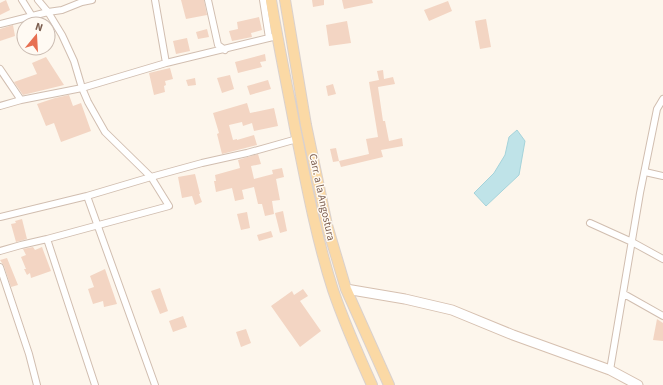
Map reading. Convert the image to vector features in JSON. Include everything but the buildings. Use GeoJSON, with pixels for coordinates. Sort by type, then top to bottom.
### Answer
{"type":"FeatureCollection","features":[{"type":"Feature","properties":{"kind":"main road","name":"Carr. a la Angostura"},"geometry":{"type":"LineString","coordinates":[[270,0],[273,37],[315,222],[333,289],[344,322],[372,385]]}},
{"type":"Feature","properties":{"kind":"main road","name":"Carr. a la Angostura"},"geometry":{"type":"LineString","coordinates":[[285,0],[306,125],[327,226],[346,289],[389,385]]}},
{"type":"Feature","properties":{"kind":"street"},"geometry":{"type":"LineString","coordinates":[[22,0],[32,16],[62,10],[92,0]]}},
{"type":"Feature","properties":{"kind":"street"},"geometry":{"type":"LineString","coordinates":[[0,251],[21,244],[98,226],[169,206],[151,177],[105,132],[88,102],[74,61],[62,35],[48,12],[38,0]]}},
{"type":"Feature","properties":{"kind":"street"},"geometry":{"type":"LineString","coordinates":[[155,0],[166,63]]}},
{"type":"Feature","properties":{"kind":"street"},"geometry":{"type":"LineString","coordinates":[[208,0],[218,45],[224,50]]}},
{"type":"Feature","properties":{"kind":"street"},"geometry":{"type":"LineString","coordinates":[[0,106],[21,100],[82,88],[166,63],[273,37],[263,0]]}},
{"type":"Feature","properties":{"kind":"street"},"geometry":{"type":"LineString","coordinates":[[0,24],[16,20]]}},
{"type":"Feature","properties":{"kind":"street"},"geometry":{"type":"LineString","coordinates":[[0,69],[21,100]]}},
{"type":"Feature","properties":{"kind":"street"},"geometry":{"type":"LineString","coordinates":[[610,370],[657,110],[663,99]]}},
{"type":"Feature","properties":{"kind":"street"},"geometry":{"type":"LineString","coordinates":[[0,216],[87,196],[202,163],[247,153],[297,139]]}},
{"type":"Feature","properties":{"kind":"street"},"geometry":{"type":"LineString","coordinates":[[645,172],[663,176]]}},
{"type":"Feature","properties":{"kind":"street"},"geometry":{"type":"LineString","coordinates":[[87,196],[155,385]]}},
{"type":"Feature","properties":{"kind":"street"},"geometry":{"type":"LineString","coordinates":[[590,223],[632,242],[663,260]]}},
{"type":"Feature","properties":{"kind":"street"},"geometry":{"type":"LineString","coordinates":[[47,239],[95,385]]}},
{"type":"Feature","properties":{"kind":"street"},"geometry":{"type":"LineString","coordinates":[[0,267],[29,354],[37,385]]}},
{"type":"Feature","properties":{"kind":"street"},"geometry":{"type":"LineString","coordinates":[[346,289],[405,299],[452,310],[534,343],[610,370],[638,385]]}},
{"type":"Feature","properties":{"kind":"street"},"geometry":{"type":"LineString","coordinates":[[624,294],[663,316]]}},
{"type":"Feature","properties":{"kind":"water"},"geometry":{"type":"Polygon","coordinates":[[[517,130],[525,141],[519,175],[486,206],[474,193],[494,173],[505,155],[509,137],[517,130]]]}}]}
